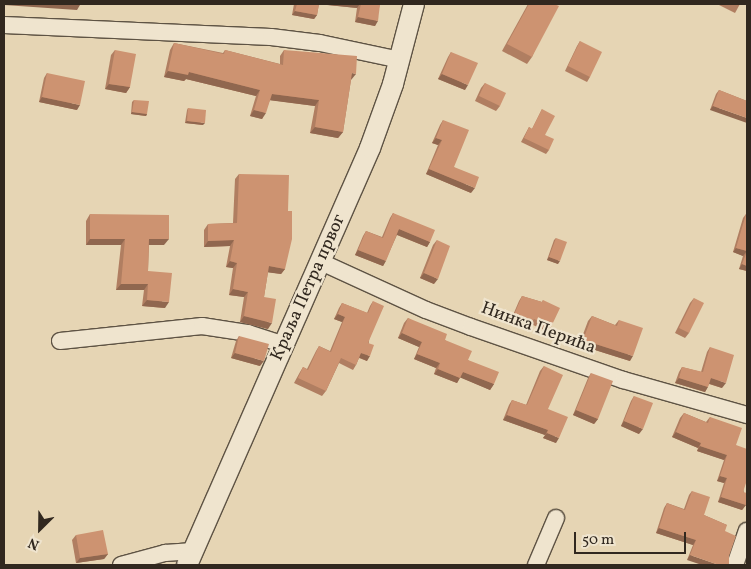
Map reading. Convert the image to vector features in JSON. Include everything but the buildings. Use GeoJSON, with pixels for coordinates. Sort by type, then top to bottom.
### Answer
{"type":"FeatureCollection","features":[{"type":"Feature","properties":{"kind":"street","name":"Краља Петра првог"},"geometry":{"type":"LineString","coordinates":[[190,558],[370,148],[400,60],[414,4]]}},
{"type":"Feature","properties":{"kind":"street"},"geometry":{"type":"LineString","coordinates":[[4,25],[271,37],[320,44],[400,60]]}},
{"type":"Feature","properties":{"kind":"street","name":"Нинка Перића"},"geometry":{"type":"LineString","coordinates":[[321,262],[426,310],[480,330],[623,380],[747,415]]}},
{"type":"Feature","properties":{"kind":"street"},"geometry":{"type":"LineString","coordinates":[[60,341],[202,326],[248,333],[285,345]]}},
{"type":"Feature","properties":{"kind":"street"},"geometry":{"type":"LineString","coordinates":[[536,565],[556,518]]}},
{"type":"Feature","properties":{"kind":"street"},"geometry":{"type":"LineString","coordinates":[[735,565],[747,531]]}},
{"type":"Feature","properties":{"kind":"street"},"geometry":{"type":"LineString","coordinates":[[121,565],[165,553],[190,558]]}}]}
